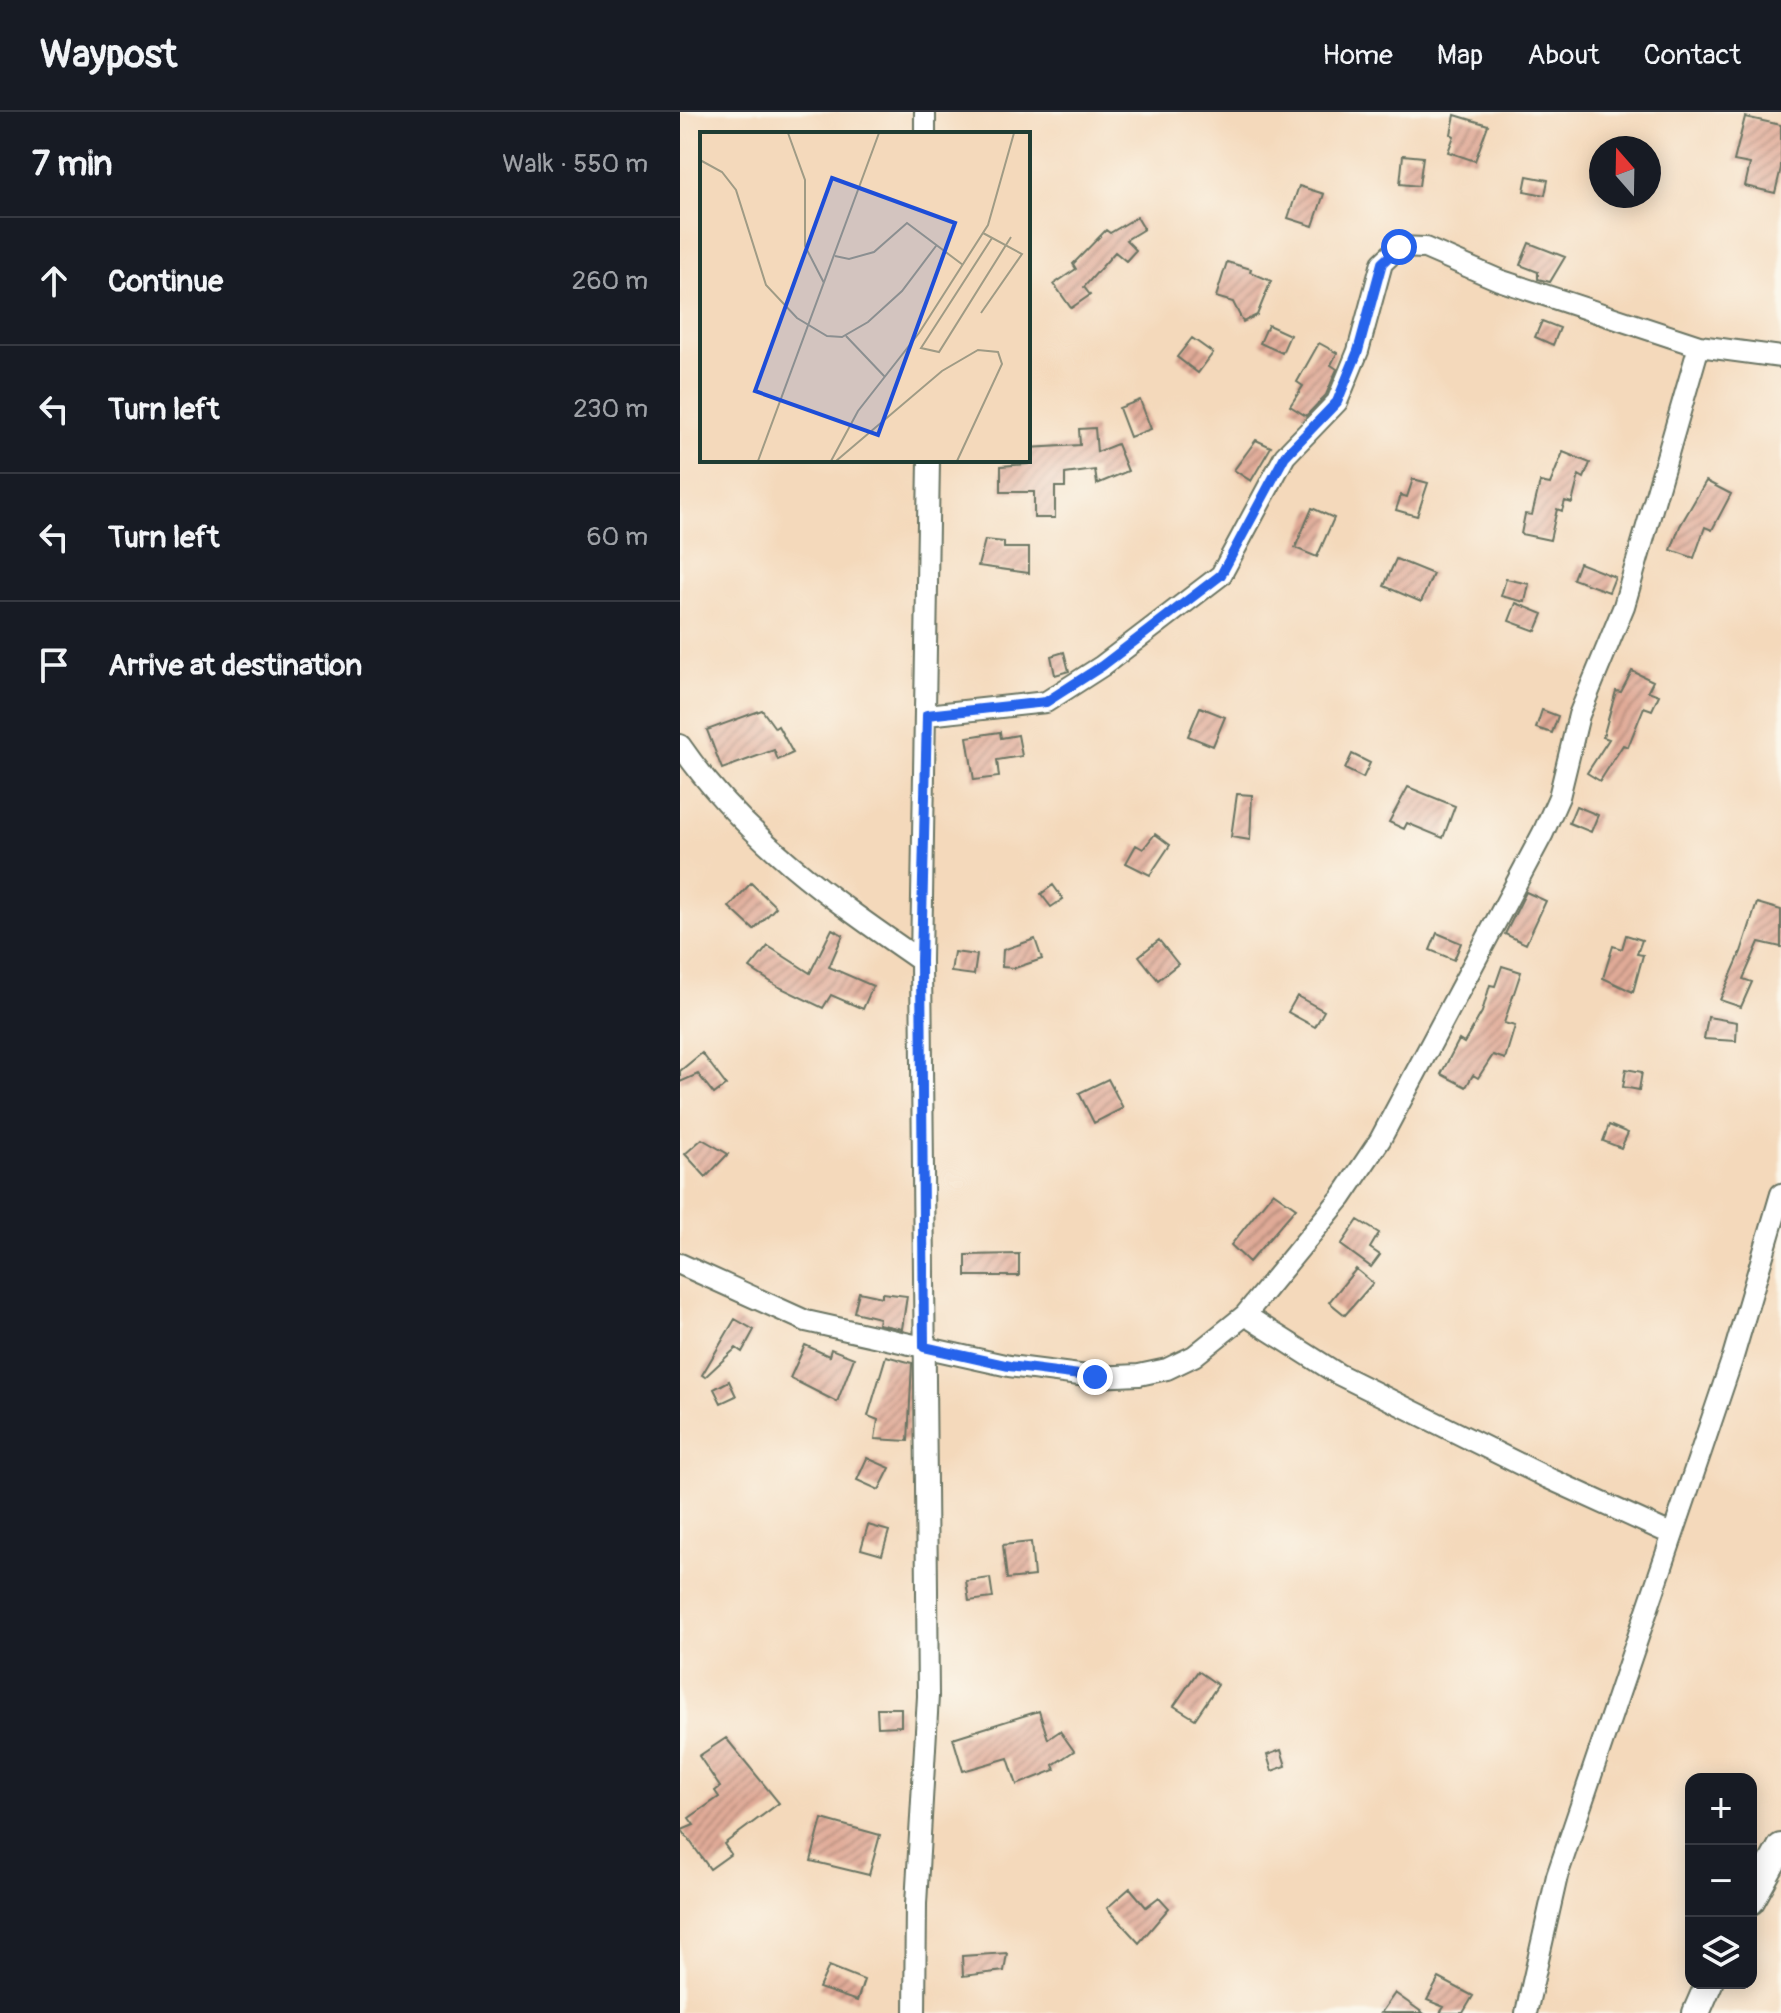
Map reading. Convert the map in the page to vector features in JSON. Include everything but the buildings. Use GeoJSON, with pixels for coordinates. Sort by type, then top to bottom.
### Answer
{"type":"FeatureCollection","features":[{"type":"Feature","properties":{"kind":"main road"},"geometry":{"type":"LineString","coordinates":[[1757,1890],[1781,1847]]}},
{"type":"Feature","properties":{"kind":"main road"},"geometry":{"type":"LineString","coordinates":[[1696,2013],[1706,1989]]}},
{"type":"Feature","properties":{"kind":"street"},"geometry":{"type":"LineString","coordinates":[[927,715],[1046,702],[1102,666],[1221,575],[1285,456],[1337,402],[1358,351],[1382,263],[1399,247],[1425,248],[1499,280],[1699,346],[1781,357]]}},
{"type":"Feature","properties":{"kind":"street"},"geometry":{"type":"LineString","coordinates":[[680,1264],[806,1321],[1009,1366],[1095,1377],[1139,1375],[1167,1369],[1194,1356],[1245,1315],[1341,1198],[1380,1140],[1543,833],[1559,797],[1579,715],[1624,606],[1699,346]]}},
{"type":"Feature","properties":{"kind":"street"},"geometry":{"type":"LineString","coordinates":[[915,2013],[916,1904],[928,1696],[921,961],[929,462]]}},
{"type":"Feature","properties":{"kind":"street"},"geometry":{"type":"LineString","coordinates":[[680,745],[732,811],[785,862],[921,961]]}},
{"type":"Feature","properties":{"kind":"street"},"geometry":{"type":"LineString","coordinates":[[1526,2013],[1557,1876],[1732,1360],[1781,1194]]}},
{"type":"Feature","properties":{"kind":"street"},"geometry":{"type":"LineString","coordinates":[[1245,1315],[1338,1374],[1548,1478],[1671,1534]]}},
{"type":"Feature","properties":{"kind":"route"},"geometry":{"type":"LineString","coordinates":[[1095,1377],[1009,1366],[924,1347],[921,961],[927,715],[1046,702],[1102,666],[1211,585],[1232,561],[1285,456],[1337,402],[1358,351],[1382,263],[1399,247]]}}]}
